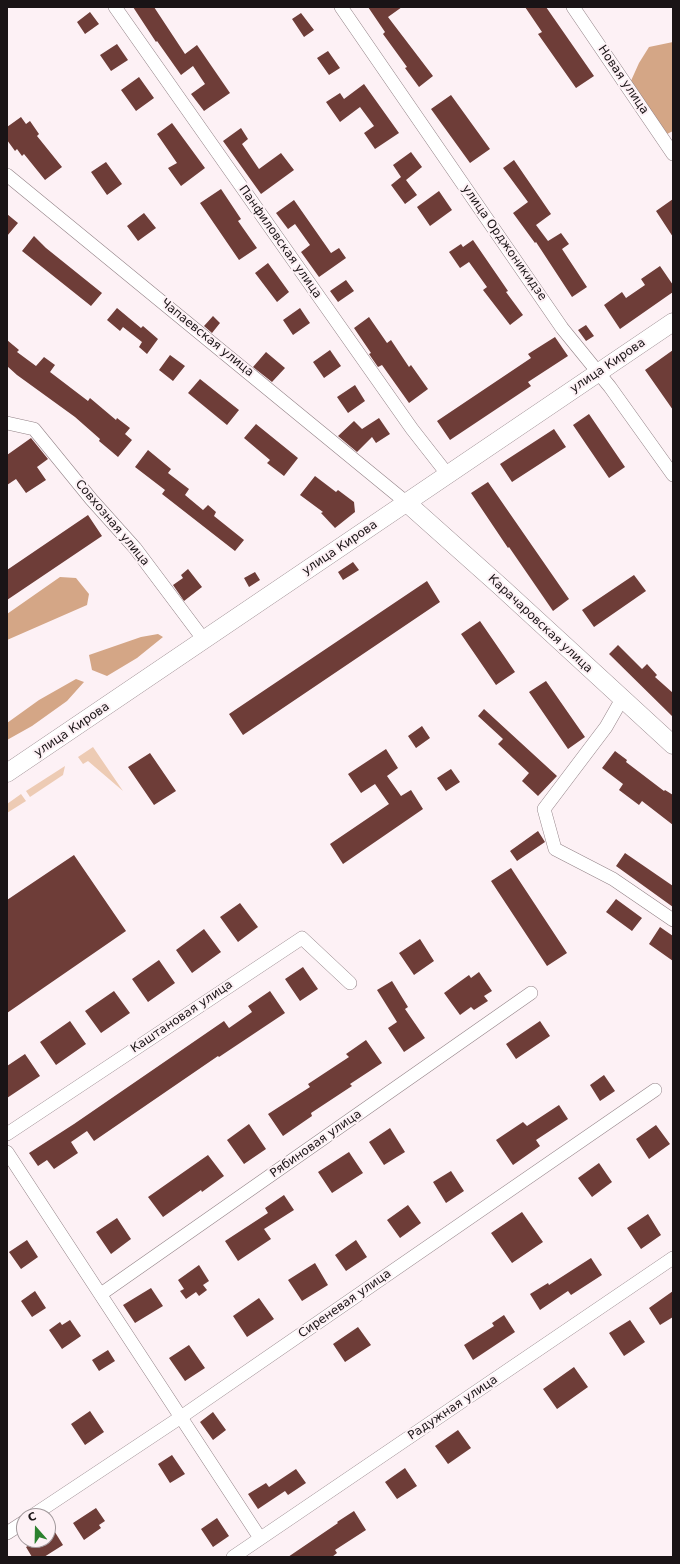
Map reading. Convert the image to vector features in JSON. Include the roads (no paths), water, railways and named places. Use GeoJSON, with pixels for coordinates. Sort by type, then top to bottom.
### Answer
{"type":"FeatureCollection","features":[{"type":"Feature","properties":{"kind":"street","name":"Панфиловская улица"},"geometry":{"type":"LineString","coordinates":[[114,7],[412,429],[448,475]]}},
{"type":"Feature","properties":{"kind":"street","name":"улица Орджоникидзе"},"geometry":{"type":"LineString","coordinates":[[341,7],[562,328],[610,387],[673,475]]}},
{"type":"Feature","properties":{"kind":"street","name":"Новая улица"},"geometry":{"type":"LineString","coordinates":[[573,7],[673,154]]}},
{"type":"Feature","properties":{"kind":"street","name":"Чапаевская улица"},"geometry":{"type":"LineString","coordinates":[[7,175],[407,503]]}},
{"type":"Feature","properties":{"kind":"street","name":"улица Кирова"},"geometry":{"type":"LineString","coordinates":[[7,773],[673,322]]}},
{"type":"Feature","properties":{"kind":"street","name":"Совхозная улица"},"geometry":{"type":"LineString","coordinates":[[7,423],[34,429],[91,499],[134,548],[204,640]]}},
{"type":"Feature","properties":{"kind":"street","name":"Карачаровская улица"},"geometry":{"type":"LineString","coordinates":[[407,503],[673,745]]}},
{"type":"Feature","properties":{"kind":"street"},"geometry":{"type":"LineString","coordinates":[[622,699],[606,727],[544,809],[555,849],[613,879],[673,920]]}},
{"type":"Feature","properties":{"kind":"street","name":"Каштановая улица"},"geometry":{"type":"LineString","coordinates":[[7,1134],[302,938],[350,983]]}},
{"type":"Feature","properties":{"kind":"street","name":"Рябиновая улица"},"geometry":{"type":"LineString","coordinates":[[101,1294],[531,994]]}},
{"type":"Feature","properties":{"kind":"street","name":"Сиреневая улица"},"geometry":{"type":"LineString","coordinates":[[44,1508],[181,1417],[655,1090]]}},
{"type":"Feature","properties":{"kind":"street"},"geometry":{"type":"LineString","coordinates":[[7,1152],[260,1538]]}},
{"type":"Feature","properties":{"kind":"street","name":"Радужная улица"},"geometry":{"type":"LineString","coordinates":[[233,1557],[673,1258]]}},
{"type":"Feature","properties":{"kind":"street"},"geometry":{"type":"LineString","coordinates":[[7,1533],[16,1527]]}}]}
